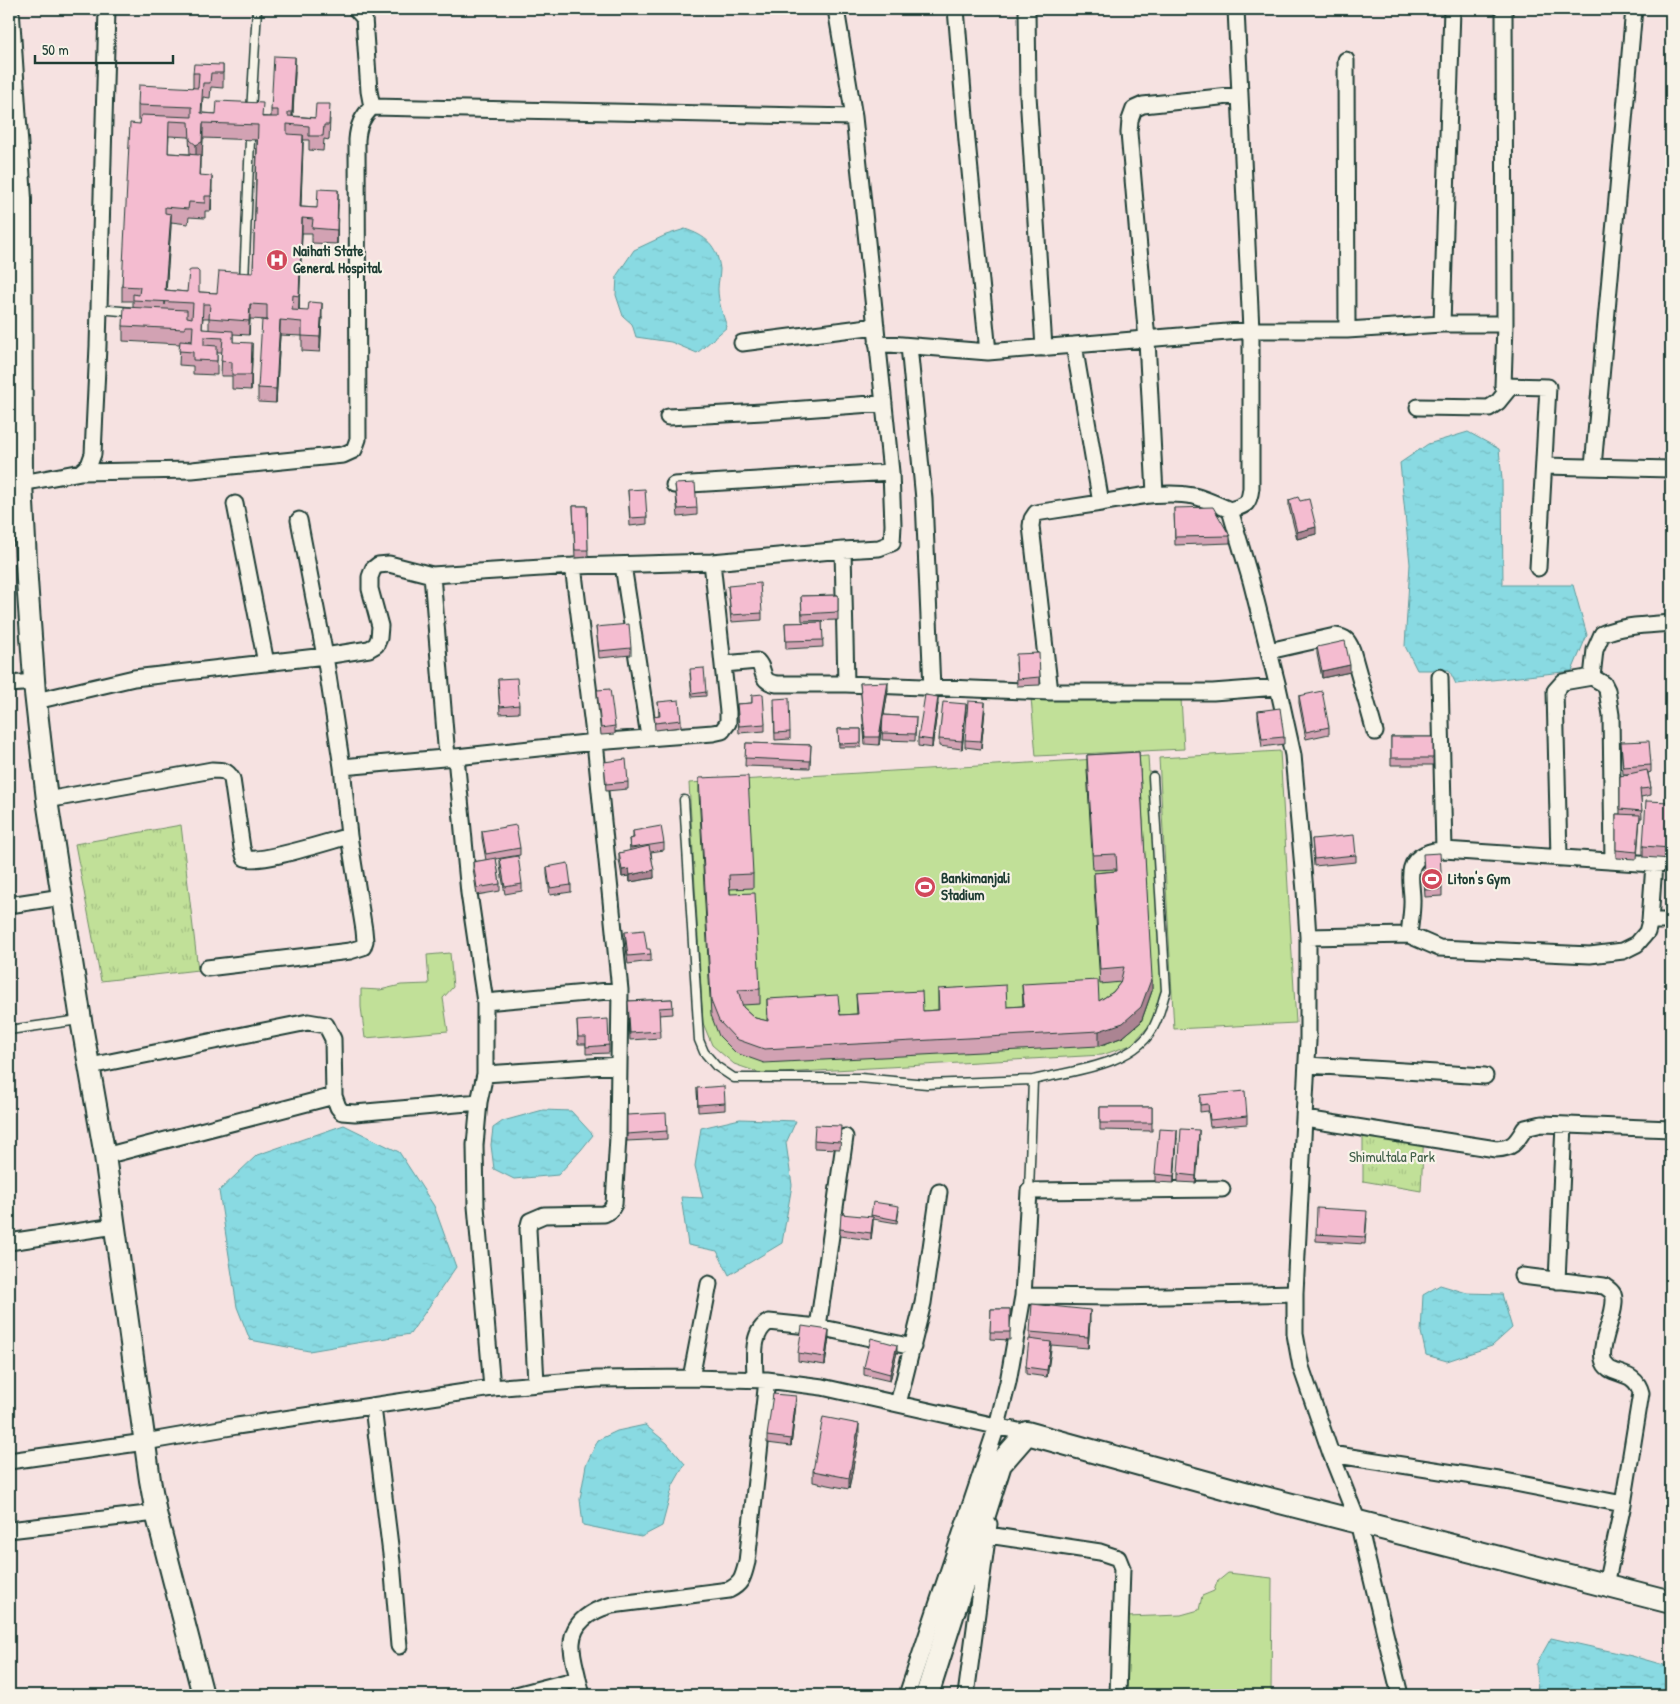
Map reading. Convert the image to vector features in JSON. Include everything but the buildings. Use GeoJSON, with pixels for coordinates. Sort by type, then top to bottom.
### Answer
{"type":"FeatureCollection","features":[{"type":"Feature","properties":{"kind":"main road"},"geometry":{"type":"LineString","coordinates":[[927,1695],[1000,1464],[1027,1432],[1241,1492],[1606,1585],[1669,1597]]}},
{"type":"Feature","properties":{"kind":"street"},"geometry":{"type":"LineString","coordinates":[[81,472],[89,465],[93,454],[98,346],[107,9]]}},
{"type":"Feature","properties":{"kind":"street"},"geometry":{"type":"LineString","coordinates":[[356,9],[364,18],[369,92],[372,108]]}},
{"type":"Feature","properties":{"kind":"street"},"geometry":{"type":"LineString","coordinates":[[9,684],[35,691],[369,649],[376,645],[379,638],[380,626],[370,589],[370,577],[373,569],[378,565],[389,564],[432,575],[573,566],[712,562],[879,548],[892,543],[894,524],[891,472],[876,326],[854,117],[836,9]]}},
{"type":"Feature","properties":{"kind":"street"},"geometry":{"type":"LineString","coordinates":[[956,9],[988,352]]}},
{"type":"Feature","properties":{"kind":"street"},"geometry":{"type":"LineString","coordinates":[[1027,9],[1028,95],[1044,348]]}},
{"type":"Feature","properties":{"kind":"street"},"geometry":{"type":"LineString","coordinates":[[1050,692],[1032,519],[1036,513],[1156,494],[1195,496],[1230,510],[1245,505],[1248,501],[1251,488],[1251,330],[1236,9]]}},
{"type":"Feature","properties":{"kind":"street"},"geometry":{"type":"LineString","coordinates":[[1442,324],[1452,9]]}},
{"type":"Feature","properties":{"kind":"street"},"geometry":{"type":"LineString","coordinates":[[1504,9],[1505,324],[1503,386],[1548,387],[1538,568]]}},
{"type":"Feature","properties":{"kind":"street"},"geometry":{"type":"LineString","coordinates":[[1593,467],[1634,9]]}},
{"type":"Feature","properties":{"kind":"street"},"geometry":{"type":"LineString","coordinates":[[9,16],[22,483],[35,691],[47,800],[81,1020],[105,1156],[156,1513],[203,1695]]}},
{"type":"Feature","properties":{"kind":"street"},"geometry":{"type":"LineString","coordinates":[[1346,60],[1347,330]]}},
{"type":"Feature","properties":{"kind":"street"},"geometry":{"type":"LineString","coordinates":[[1156,494],[1147,340],[1129,133],[1130,120],[1134,109],[1142,105],[1239,95]]}},
{"type":"Feature","properties":{"kind":"street"},"geometry":{"type":"LineString","coordinates":[[22,483],[81,472],[192,470],[343,455],[354,450],[358,439],[357,140],[358,129],[364,115],[372,108],[854,117]]}},
{"type":"Feature","properties":{"kind":"street"},"geometry":{"type":"LineString","coordinates":[[877,343],[988,352],[1251,330],[1347,330],[1442,324],[1505,324]]}},
{"type":"Feature","properties":{"kind":"street"},"geometry":{"type":"LineString","coordinates":[[742,343],[876,326]]}},
{"type":"Feature","properties":{"kind":"street"},"geometry":{"type":"LineString","coordinates":[[1074,345],[1100,503]]}},
{"type":"Feature","properties":{"kind":"street"},"geometry":{"type":"LineString","coordinates":[[909,346],[924,499],[932,688]]}},
{"type":"Feature","properties":{"kind":"street"},"geometry":{"type":"LineString","coordinates":[[1418,406],[1489,408],[1498,402],[1511,386]]}},
{"type":"Feature","properties":{"kind":"street"},"geometry":{"type":"LineString","coordinates":[[668,417],[884,403]]}},
{"type":"Feature","properties":{"kind":"street"},"geometry":{"type":"LineString","coordinates":[[1544,466],[1671,469]]}},
{"type":"Feature","properties":{"kind":"street"},"geometry":{"type":"LineString","coordinates":[[674,485],[891,472]]}},
{"type":"Feature","properties":{"kind":"street"},"geometry":{"type":"LineString","coordinates":[[235,504],[266,662]]}},
{"type":"Feature","properties":{"kind":"street"},"geometry":{"type":"LineString","coordinates":[[1230,510],[1251,581],[1293,755],[1308,937],[1308,1065],[1295,1293],[1294,1334],[1296,1350],[1307,1388],[1358,1522],[1400,1695]]}},
{"type":"Feature","properties":{"kind":"street"},"geometry":{"type":"LineString","coordinates":[[208,968],[350,951],[362,947],[365,941],[325,656],[299,520]]}},
{"type":"Feature","properties":{"kind":"street"},"geometry":{"type":"LineString","coordinates":[[843,550],[846,684]]}},
{"type":"Feature","properties":{"kind":"street"},"geometry":{"type":"LineString","coordinates":[[342,767],[649,737],[713,733],[722,730],[728,722],[728,712],[712,562]]}},
{"type":"Feature","properties":{"kind":"street"},"geometry":{"type":"LineString","coordinates":[[623,565],[649,737]]}},
{"type":"Feature","properties":{"kind":"street"},"geometry":{"type":"LineString","coordinates":[[536,1383],[528,1229],[530,1221],[544,1215],[597,1215],[610,1211],[614,1204],[618,1137],[620,990],[596,742],[573,566]]}},
{"type":"Feature","properties":{"kind":"street"},"geometry":{"type":"LineString","coordinates":[[432,575],[451,757],[485,1002],[484,1074],[475,1145],[476,1206],[492,1388]]}},
{"type":"Feature","properties":{"kind":"street"},"geometry":{"type":"LineString","coordinates":[[1592,677],[1595,650],[1602,634],[1630,626],[1671,623]]}},
{"type":"Feature","properties":{"kind":"street"},"geometry":{"type":"LineString","coordinates":[[1269,651],[1335,636],[1348,640],[1375,732]]}},
{"type":"Feature","properties":{"kind":"street"},"geometry":{"type":"LineString","coordinates":[[724,664],[757,661],[760,664],[765,680],[777,684],[846,684],[1050,692],[1213,692],[1278,687]]}},
{"type":"Feature","properties":{"kind":"street"},"geometry":{"type":"LineString","coordinates":[[1440,677],[1444,850]]}},
{"type":"Feature","properties":{"kind":"street"},"geometry":{"type":"LineString","coordinates":[[1559,858],[1555,691],[1563,682],[1592,677],[1604,684],[1611,715],[1613,861]]}},
{"type":"Feature","properties":{"kind":"street"},"geometry":{"type":"LineString","coordinates":[[47,800],[212,770],[222,770],[228,773],[232,779],[245,858],[256,860],[349,836]]}},
{"type":"Feature","properties":{"kind":"street"},"geometry":{"type":"LineString","coordinates":[[1409,935],[1412,903],[1411,868],[1415,860],[1435,850],[1671,864]]}},
{"type":"Feature","properties":{"kind":"street"},"geometry":{"type":"LineString","coordinates":[[1308,937],[1409,935],[1439,948],[1590,955],[1623,950],[1637,944],[1647,932],[1650,921],[1654,864]]}},
{"type":"Feature","properties":{"kind":"street"},"geometry":{"type":"LineString","coordinates":[[9,904],[62,897]]}},
{"type":"Feature","properties":{"kind":"street"},"geometry":{"type":"LineString","coordinates":[[1650,921],[1671,921]]}},
{"type":"Feature","properties":{"kind":"street"},"geometry":{"type":"LineString","coordinates":[[485,1002],[620,990]]}},
{"type":"Feature","properties":{"kind":"street"},"geometry":{"type":"LineString","coordinates":[[90,1066],[308,1022],[318,1022],[326,1025],[333,1039],[334,1096],[342,1112],[479,1102]]}},
{"type":"Feature","properties":{"kind":"street"},"geometry":{"type":"LineString","coordinates":[[484,1074],[618,1064]]}},
{"type":"Feature","properties":{"kind":"street"},"geometry":{"type":"LineString","coordinates":[[1308,1065],[1485,1076]]}},
{"type":"Feature","properties":{"kind":"street"},"geometry":{"type":"LineString","coordinates":[[105,1156],[334,1096]]}},
{"type":"Feature","properties":{"kind":"street"},"geometry":{"type":"LineString","coordinates":[[1305,1119],[1496,1149],[1513,1145],[1525,1128],[1534,1124],[1671,1130]]}},
{"type":"Feature","properties":{"kind":"street"},"geometry":{"type":"LineString","coordinates":[[1558,1281],[1564,1125]]}},
{"type":"Feature","properties":{"kind":"street"},"geometry":{"type":"LineString","coordinates":[[818,1327],[845,1137]]}},
{"type":"Feature","properties":{"kind":"street"},"geometry":{"type":"LineString","coordinates":[[906,1695],[997,1426],[1008,1382],[1023,1296],[1029,1191],[1222,1189]]}},
{"type":"Feature","properties":{"kind":"street"},"geometry":{"type":"LineString","coordinates":[[898,1404],[923,1303],[939,1192]]}},
{"type":"Feature","properties":{"kind":"street"},"geometry":{"type":"LineString","coordinates":[[9,1242],[115,1226]]}},
{"type":"Feature","properties":{"kind":"street"},"geometry":{"type":"LineString","coordinates":[[1522,1276],[1604,1286],[1610,1290],[1613,1295],[1613,1306],[1603,1348],[1603,1359],[1612,1370],[1634,1378],[1639,1384],[1641,1393],[1623,1504],[1606,1585]]}},
{"type":"Feature","properties":{"kind":"street"},"geometry":{"type":"LineString","coordinates":[[691,1378],[709,1284]]}},
{"type":"Feature","properties":{"kind":"street"},"geometry":{"type":"LineString","coordinates":[[1023,1296],[1119,1298],[1295,1293]]}},
{"type":"Feature","properties":{"kind":"street"},"geometry":{"type":"LineString","coordinates":[[582,1695],[572,1644],[574,1632],[586,1615],[599,1608],[612,1605],[730,1590],[738,1586],[743,1577],[746,1562],[761,1380],[756,1339],[758,1331],[763,1325],[769,1322],[818,1327],[913,1348]]}},
{"type":"Feature","properties":{"kind":"street"},"geometry":{"type":"LineString","coordinates":[[9,1461],[145,1442],[237,1426],[492,1388],[597,1379],[691,1378],[761,1380],[822,1387],[1027,1432]]}},
{"type":"Feature","properties":{"kind":"street"},"geometry":{"type":"LineString","coordinates":[[373,1407],[392,1562],[399,1646]]}},
{"type":"Feature","properties":{"kind":"street"},"geometry":{"type":"LineString","coordinates":[[1331,1454],[1504,1481],[1623,1504]]}},
{"type":"Feature","properties":{"kind":"street"},"geometry":{"type":"LineString","coordinates":[[966,1695],[996,1478]]}},
{"type":"Feature","properties":{"kind":"street"},"geometry":{"type":"LineString","coordinates":[[9,1530],[156,1513]]}},
{"type":"Feature","properties":{"kind":"street"},"geometry":{"type":"LineString","coordinates":[[988,1535],[1100,1552],[1118,1558],[1122,1568],[1118,1695]]}},
{"type":"Feature","properties":{"kind":"street"},"geometry":{"type":"LineString","coordinates":[[516,1695],[578,1679]]}},
{"type":"Feature","properties":{"kind":"lane"},"geometry":{"type":"LineString","coordinates":[[250,117],[257,9]]}},
{"type":"Feature","properties":{"kind":"lane"},"geometry":{"type":"LineString","coordinates":[[244,287],[250,140]]}},
{"type":"Feature","properties":{"kind":"lane"},"geometry":{"type":"LineString","coordinates":[[98,309],[133,312]]}},
{"type":"Feature","properties":{"kind":"lane"},"geometry":{"type":"LineString","coordinates":[[684,800],[699,1040],[704,1052],[716,1066],[734,1078],[860,1078],[927,1084],[1032,1080],[1112,1061],[1130,1052],[1144,1041],[1155,1025],[1166,991],[1153,777]]}},
{"type":"Feature","properties":{"kind":"lane"},"geometry":{"type":"LineString","coordinates":[[9,1030],[81,1020]]}},
{"type":"Feature","properties":{"kind":"lane"},"geometry":{"type":"LineString","coordinates":[[1029,1191],[1032,1080]]}},
{"type":"Feature","properties":{"kind":"green space"},"geometry":{"type":"Polygon","coordinates":[[[1031,698],[1181,698],[1184,749],[1036,756],[1031,698]]]}},
{"type":"Feature","properties":{"kind":"green space"},"geometry":{"type":"Polygon","coordinates":[[[1280,751],[1296,1023],[1174,1029],[1159,758],[1280,751]]]}},
{"type":"Feature","properties":{"kind":"green space","name":"Bankimanjali Stadium"},"geometry":{"type":"Polygon","coordinates":[[[1148,756],[1162,990],[1151,1024],[1131,1045],[1102,1055],[763,1074],[734,1064],[712,1045],[703,1023],[689,783],[1148,756]]]}},
{"type":"Feature","properties":{"kind":"green space"},"geometry":{"type":"Polygon","coordinates":[[[181,825],[198,970],[101,981],[75,844],[181,825]]]}},
{"type":"Feature","properties":{"kind":"green space"},"geometry":{"type":"Polygon","coordinates":[[[450,953],[453,987],[443,998],[448,1031],[365,1038],[361,989],[380,990],[401,985],[429,984],[427,955],[450,953]]]}},
{"type":"Feature","properties":{"kind":"green space","name":"Shimultala Park"},"geometry":{"type":"Polygon","coordinates":[[[1363,1125],[1424,1132],[1421,1191],[1363,1181],[1363,1125]]]}},
{"type":"Feature","properties":{"kind":"green space"},"geometry":{"type":"Polygon","coordinates":[[[1228,1573],[1272,1578],[1271,1695],[1124,1695],[1126,1617],[1181,1615],[1199,1610],[1202,1596],[1214,1591],[1217,1582],[1228,1573]]]}},
{"type":"Feature","properties":{"kind":"water"},"geometry":{"type":"Polygon","coordinates":[[[685,229],[705,238],[716,254],[720,269],[719,299],[727,327],[697,353],[671,342],[636,337],[632,324],[623,316],[616,295],[617,275],[634,250],[666,235],[685,229]]]}},
{"type":"Feature","properties":{"kind":"water"},"geometry":{"type":"Polygon","coordinates":[[[1468,432],[1499,449],[1502,479],[1503,585],[1573,585],[1587,635],[1572,671],[1456,684],[1449,670],[1417,670],[1405,646],[1410,564],[1400,463],[1428,444],[1468,432]]]}},
{"type":"Feature","properties":{"kind":"water"},"geometry":{"type":"Polygon","coordinates":[[[543,1110],[571,1111],[593,1135],[558,1175],[514,1179],[494,1169],[491,1145],[493,1128],[503,1121],[543,1110]]]}},
{"type":"Feature","properties":{"kind":"water"},"geometry":{"type":"Polygon","coordinates":[[[740,1119],[796,1121],[786,1143],[792,1185],[782,1243],[729,1275],[717,1251],[688,1245],[681,1197],[703,1198],[695,1166],[701,1128],[740,1119]]]}},
{"type":"Feature","properties":{"kind":"water"},"geometry":{"type":"Polygon","coordinates":[[[344,1125],[399,1152],[434,1206],[456,1267],[410,1334],[309,1351],[250,1340],[237,1307],[219,1191],[257,1155],[344,1125]]]}},
{"type":"Feature","properties":{"kind":"water"},"geometry":{"type":"Polygon","coordinates":[[[1440,1285],[1467,1293],[1502,1294],[1512,1328],[1492,1346],[1447,1361],[1426,1355],[1421,1332],[1423,1295],[1440,1285]]]}},
{"type":"Feature","properties":{"kind":"water"},"geometry":{"type":"Polygon","coordinates":[[[645,1425],[667,1443],[685,1464],[673,1485],[662,1526],[641,1537],[583,1525],[580,1499],[586,1465],[598,1440],[617,1431],[645,1425]]]}},
{"type":"Feature","properties":{"kind":"water"},"geometry":{"type":"Polygon","coordinates":[[[1551,1638],[1632,1656],[1671,1667],[1671,1695],[1538,1695],[1536,1665],[1551,1638]]]}},
{"type":"Feature","properties":{"kind":"place","name":"Naihati State General Hospital"},"geometry":{"type":"Point","coordinates":[277,260]}},
{"type":"Feature","properties":{"kind":"place","name":"Liton's Gym"},"geometry":{"type":"Point","coordinates":[1432,879]}},
{"type":"Feature","properties":{"kind":"place","name":"Bankimanjali Stadium"},"geometry":{"type":"Point","coordinates":[925,887]}}]}
